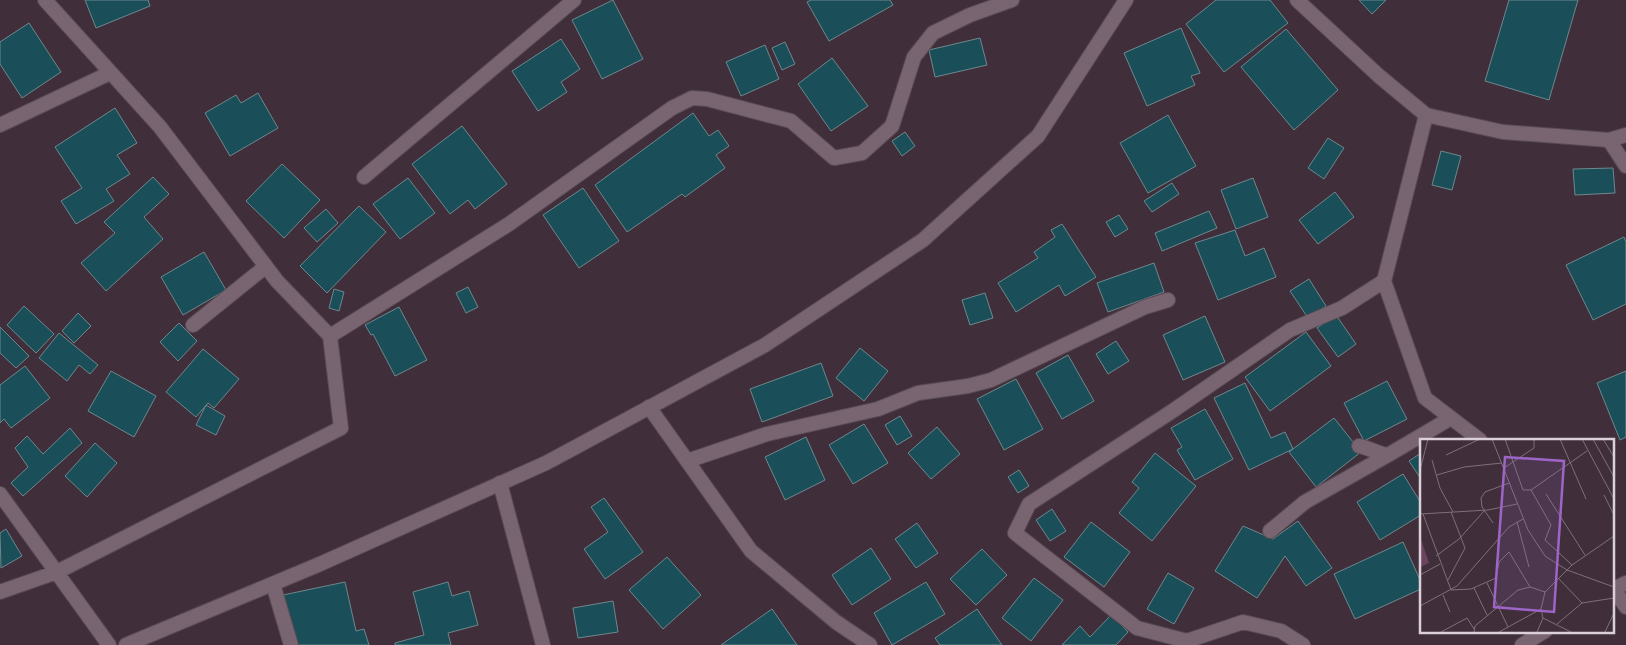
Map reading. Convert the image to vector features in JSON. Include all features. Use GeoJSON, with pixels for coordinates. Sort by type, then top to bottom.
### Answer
{"type":"FeatureCollection","features":[{"type":"Feature","properties":{"kind":"street"},"geometry":{"type":"LineString","coordinates":[[0,592],[57,572],[341,428],[330,336],[265,267],[160,127],[45,0]]}},
{"type":"Feature","properties":{"kind":"street"},"geometry":{"type":"LineString","coordinates":[[364,177],[574,0]]}},
{"type":"Feature","properties":{"kind":"street"},"geometry":{"type":"LineString","coordinates":[[330,336],[509,224],[672,108],[692,98],[718,101],[791,121],[834,158],[862,154],[892,126],[914,58],[933,33],[1012,0]]}},
{"type":"Feature","properties":{"kind":"street"},"geometry":{"type":"LineString","coordinates":[[126,645],[272,584],[546,463],[765,344],[923,240],[1038,136],[1126,0]]}},
{"type":"Feature","properties":{"kind":"street"},"geometry":{"type":"LineString","coordinates":[[1297,0],[1379,76],[1426,115],[1503,132],[1609,140],[1626,135]]}},
{"type":"Feature","properties":{"kind":"street"},"geometry":{"type":"LineString","coordinates":[[0,125],[110,73]]}},
{"type":"Feature","properties":{"kind":"street"},"geometry":{"type":"LineString","coordinates":[[1426,115],[1384,281],[1425,398],[1479,439]]}},
{"type":"Feature","properties":{"kind":"street"},"geometry":{"type":"LineString","coordinates":[[1609,140],[1626,166]]}},
{"type":"Feature","properties":{"kind":"street"},"geometry":{"type":"LineString","coordinates":[[193,325],[265,267]]}},
{"type":"Feature","properties":{"kind":"street"},"geometry":{"type":"LineString","coordinates":[[1303,645],[1282,631],[1243,622],[1187,641],[1137,628],[1015,533],[1029,504],[1171,412],[1290,330],[1342,308],[1384,281]]}},
{"type":"Feature","properties":{"kind":"street"},"geometry":{"type":"LineString","coordinates":[[687,461],[767,434],[878,409],[918,393],[968,386],[991,380],[1145,307],[1168,300]]}},
{"type":"Feature","properties":{"kind":"street"},"geometry":{"type":"LineString","coordinates":[[649,407],[751,552],[836,622],[870,645]]}},
{"type":"Feature","properties":{"kind":"street"},"geometry":{"type":"LineString","coordinates":[[1270,531],[1306,502],[1451,418]]}},
{"type":"Feature","properties":{"kind":"street"},"geometry":{"type":"LineString","coordinates":[[1359,446],[1374,449],[1380,454],[1388,455]]}},
{"type":"Feature","properties":{"kind":"street"},"geometry":{"type":"LineString","coordinates":[[500,483],[543,645]]}},
{"type":"Feature","properties":{"kind":"street"},"geometry":{"type":"LineString","coordinates":[[0,494],[109,645]]}},
{"type":"Feature","properties":{"kind":"street"},"geometry":{"type":"LineString","coordinates":[[272,584],[291,645]]}},
{"type":"Feature","properties":{"kind":"street"},"geometry":{"type":"LineString","coordinates":[[1616,587],[1626,607]]}},
{"type":"Feature","properties":{"kind":"street"},"geometry":{"type":"LineString","coordinates":[[1522,645],[1543,632]]}},
{"type":"Feature","properties":{"kind":"building"},"geometry":{"type":"Polygon","coordinates":[[[85,0],[148,0],[150,6],[96,28],[85,0]]]}},
{"type":"Feature","properties":{"kind":"building"},"geometry":{"type":"Polygon","coordinates":[[[613,0],[643,59],[602,79],[572,20],[613,0]]]}},
{"type":"Feature","properties":{"kind":"building"},"geometry":{"type":"Polygon","coordinates":[[[811,0],[890,0],[893,5],[829,41],[807,2],[811,0]]]}},
{"type":"Feature","properties":{"kind":"building"},"geometry":{"type":"Polygon","coordinates":[[[1216,0],[1270,0],[1288,23],[1224,72],[1186,24],[1216,0]]]}},
{"type":"Feature","properties":{"kind":"building"},"geometry":{"type":"Polygon","coordinates":[[[1359,0],[1386,0],[1372,14],[1359,0]]]}},
{"type":"Feature","properties":{"kind":"building"},"geometry":{"type":"Polygon","coordinates":[[[1509,0],[1578,0],[1549,100],[1485,81],[1509,0]]]}},
{"type":"Feature","properties":{"kind":"building"},"geometry":{"type":"Polygon","coordinates":[[[29,23],[61,72],[22,98],[0,64],[0,42],[29,23]]]}},
{"type":"Feature","properties":{"kind":"building"},"geometry":{"type":"Polygon","coordinates":[[[1181,28],[1200,73],[1191,76],[1195,85],[1147,106],[1124,53],[1181,28]]]}},
{"type":"Feature","properties":{"kind":"building"},"geometry":{"type":"Polygon","coordinates":[[[1286,29],[1338,90],[1294,130],[1241,67],[1286,29]]]}},
{"type":"Feature","properties":{"kind":"building"},"geometry":{"type":"Polygon","coordinates":[[[980,38],[987,65],[935,77],[929,50],[980,38]]]}},
{"type":"Feature","properties":{"kind":"building"},"geometry":{"type":"Polygon","coordinates":[[[561,39],[580,69],[561,82],[567,92],[538,111],[512,71],[561,39]]]}},
{"type":"Feature","properties":{"kind":"building"},"geometry":{"type":"Polygon","coordinates":[[[785,42],[795,64],[782,70],[772,48],[785,42]]]}},
{"type":"Feature","properties":{"kind":"building"},"geometry":{"type":"Polygon","coordinates":[[[765,45],[779,79],[741,96],[726,62],[765,45]]]}},
{"type":"Feature","properties":{"kind":"building"},"geometry":{"type":"Polygon","coordinates":[[[832,58],[868,106],[831,131],[798,84],[832,58]]]}},
{"type":"Feature","properties":{"kind":"building"},"geometry":{"type":"Polygon","coordinates":[[[258,93],[278,128],[230,156],[205,113],[236,95],[241,103],[258,93]]]}},
{"type":"Feature","properties":{"kind":"building"},"geometry":{"type":"Polygon","coordinates":[[[115,108],[137,143],[117,155],[130,174],[106,189],[114,201],[76,224],[61,201],[82,188],[55,147],[115,108]]]}},
{"type":"Feature","properties":{"kind":"building"},"geometry":{"type":"Polygon","coordinates":[[[693,113],[709,136],[718,130],[729,146],[716,155],[725,168],[685,197],[682,194],[627,232],[595,185],[693,113]]]}},
{"type":"Feature","properties":{"kind":"building"},"geometry":{"type":"Polygon","coordinates":[[[1168,115],[1196,166],[1148,193],[1120,143],[1168,115]]]}},
{"type":"Feature","properties":{"kind":"building"},"geometry":{"type":"Polygon","coordinates":[[[462,126],[507,184],[475,209],[468,200],[450,214],[412,164],[462,126]]]}},
{"type":"Feature","properties":{"kind":"building"},"geometry":{"type":"Polygon","coordinates":[[[905,132],[915,146],[902,156],[892,141],[905,132]]]}},
{"type":"Feature","properties":{"kind":"building"},"geometry":{"type":"Polygon","coordinates":[[[1328,138],[1344,148],[1324,179],[1308,168],[1328,138]]]}},
{"type":"Feature","properties":{"kind":"building"},"geometry":{"type":"Polygon","coordinates":[[[1441,151],[1461,156],[1452,190],[1432,185],[1441,151]]]}},
{"type":"Feature","properties":{"kind":"building"},"geometry":{"type":"Polygon","coordinates":[[[282,164],[320,200],[284,238],[246,201],[282,164]]]}},
{"type":"Feature","properties":{"kind":"building"},"geometry":{"type":"Polygon","coordinates":[[[1613,168],[1615,193],[1575,195],[1573,169],[1613,168]]]}},
{"type":"Feature","properties":{"kind":"building"},"geometry":{"type":"Polygon","coordinates":[[[153,177],[169,194],[144,217],[163,239],[106,291],[81,263],[115,233],[104,222],[153,177]]]}},
{"type":"Feature","properties":{"kind":"building"},"geometry":{"type":"Polygon","coordinates":[[[408,178],[435,213],[400,239],[373,204],[408,178]]]}},
{"type":"Feature","properties":{"kind":"building"},"geometry":{"type":"Polygon","coordinates":[[[1253,178],[1268,217],[1236,229],[1221,190],[1253,178]]]}},
{"type":"Feature","properties":{"kind":"building"},"geometry":{"type":"Polygon","coordinates":[[[1172,183],[1179,194],[1152,212],[1144,201],[1172,183]]]}},
{"type":"Feature","properties":{"kind":"building"},"geometry":{"type":"Polygon","coordinates":[[[583,188],[619,241],[579,268],[543,215],[583,188]]]}},
{"type":"Feature","properties":{"kind":"building"},"geometry":{"type":"Polygon","coordinates":[[[1335,192],[1354,217],[1318,244],[1299,220],[1335,192]]]}},
{"type":"Feature","properties":{"kind":"building"},"geometry":{"type":"Polygon","coordinates":[[[359,206],[386,232],[327,293],[300,266],[359,206]]]}},
{"type":"Feature","properties":{"kind":"building"},"geometry":{"type":"Polygon","coordinates":[[[326,209],[338,223],[317,242],[304,228],[326,209]]]}},
{"type":"Feature","properties":{"kind":"building"},"geometry":{"type":"Polygon","coordinates":[[[1209,211],[1217,228],[1162,251],[1155,233],[1209,211]]]}},
{"type":"Feature","properties":{"kind":"building"},"geometry":{"type":"Polygon","coordinates":[[[1119,215],[1128,229],[1115,237],[1106,222],[1119,215]]]}},
{"type":"Feature","properties":{"kind":"building"},"geometry":{"type":"Polygon","coordinates":[[[1062,224],[1096,277],[1065,296],[1059,285],[1016,312],[998,283],[1038,258],[1034,252],[1055,237],[1051,230],[1062,224]]]}},
{"type":"Feature","properties":{"kind":"building"},"geometry":{"type":"Polygon","coordinates":[[[1235,230],[1245,256],[1264,248],[1276,277],[1218,300],[1195,243],[1235,230]]]}},
{"type":"Feature","properties":{"kind":"building"},"geometry":{"type":"Polygon","coordinates":[[[1624,237],[1626,242],[1626,304],[1593,320],[1566,265],[1624,237]]]}},
{"type":"Feature","properties":{"kind":"building"},"geometry":{"type":"Polygon","coordinates":[[[204,252],[226,290],[183,315],[161,277],[204,252]]]}},
{"type":"Feature","properties":{"kind":"building"},"geometry":{"type":"Polygon","coordinates":[[[1154,263],[1164,292],[1108,312],[1097,283],[1154,263]]]}},
{"type":"Feature","properties":{"kind":"building"},"geometry":{"type":"Polygon","coordinates":[[[1309,279],[1326,306],[1308,318],[1290,291],[1309,279]]]}},
{"type":"Feature","properties":{"kind":"building"},"geometry":{"type":"Polygon","coordinates":[[[468,287],[478,307],[466,313],[456,293],[468,287]]]}},
{"type":"Feature","properties":{"kind":"building"},"geometry":{"type":"Polygon","coordinates":[[[334,289],[344,292],[339,311],[329,308],[334,289]]]}},
{"type":"Feature","properties":{"kind":"building"},"geometry":{"type":"Polygon","coordinates":[[[985,293],[993,318],[970,325],[962,300],[985,293]]]}},
{"type":"Feature","properties":{"kind":"building"},"geometry":{"type":"Polygon","coordinates":[[[24,306],[54,334],[36,353],[7,325],[24,306]]]}},
{"type":"Feature","properties":{"kind":"building"},"geometry":{"type":"Polygon","coordinates":[[[399,307],[427,360],[395,376],[373,334],[371,335],[365,325],[399,307]]]}},
{"type":"Feature","properties":{"kind":"building"},"geometry":{"type":"Polygon","coordinates":[[[78,313],[91,326],[74,343],[62,331],[78,313]]]}},
{"type":"Feature","properties":{"kind":"building"},"geometry":{"type":"Polygon","coordinates":[[[1336,315],[1356,344],[1338,357],[1317,328],[1336,315]]]}},
{"type":"Feature","properties":{"kind":"building"},"geometry":{"type":"Polygon","coordinates":[[[1205,316],[1225,362],[1183,380],[1163,335],[1205,316]]]}},
{"type":"Feature","properties":{"kind":"building"},"geometry":{"type":"Polygon","coordinates":[[[179,323],[197,341],[178,361],[160,342],[179,323]]]}},
{"type":"Feature","properties":{"kind":"building"},"geometry":{"type":"Polygon","coordinates":[[[0,327],[29,356],[16,368],[0,353],[0,327]]]}},
{"type":"Feature","properties":{"kind":"building"},"geometry":{"type":"Polygon","coordinates":[[[1306,332],[1331,366],[1270,411],[1245,377],[1306,332]]]}},
{"type":"Feature","properties":{"kind":"building"},"geometry":{"type":"Polygon","coordinates":[[[59,333],[98,365],[90,374],[79,365],[67,381],[39,358],[59,333]]]}},
{"type":"Feature","properties":{"kind":"building"},"geometry":{"type":"Polygon","coordinates":[[[1116,341],[1129,361],[1108,374],[1096,354],[1116,341]]]}},
{"type":"Feature","properties":{"kind":"building"},"geometry":{"type":"Polygon","coordinates":[[[860,348],[888,371],[864,401],[836,378],[860,348]]]}},
{"type":"Feature","properties":{"kind":"building"},"geometry":{"type":"Polygon","coordinates":[[[203,349],[239,379],[214,408],[208,403],[196,417],[166,392],[203,349]]]}},
{"type":"Feature","properties":{"kind":"building"},"geometry":{"type":"Polygon","coordinates":[[[1068,355],[1094,401],[1062,419],[1036,373],[1068,355]]]}},
{"type":"Feature","properties":{"kind":"building"},"geometry":{"type":"Polygon","coordinates":[[[821,363],[833,396],[762,422],[750,389],[821,363]]]}},
{"type":"Feature","properties":{"kind":"building"},"geometry":{"type":"Polygon","coordinates":[[[25,366],[50,398],[11,428],[4,419],[0,423],[0,385],[25,366]]]}},
{"type":"Feature","properties":{"kind":"building"},"geometry":{"type":"Polygon","coordinates":[[[111,371],[156,396],[134,437],[88,411],[111,371]]]}},
{"type":"Feature","properties":{"kind":"building"},"geometry":{"type":"Polygon","coordinates":[[[1626,371],[1626,437],[1620,440],[1597,383],[1626,371]]]}},
{"type":"Feature","properties":{"kind":"building"},"geometry":{"type":"Polygon","coordinates":[[[1016,379],[1043,429],[1004,450],[977,399],[1016,379]]]}},
{"type":"Feature","properties":{"kind":"building"},"geometry":{"type":"Polygon","coordinates":[[[1387,381],[1407,419],[1364,441],[1344,403],[1387,381]]]}},
{"type":"Feature","properties":{"kind":"building"},"geometry":{"type":"Polygon","coordinates":[[[1245,383],[1271,438],[1285,432],[1293,449],[1249,470],[1214,398],[1245,383]]]}},
{"type":"Feature","properties":{"kind":"building"},"geometry":{"type":"Polygon","coordinates":[[[206,405],[225,416],[216,435],[196,425],[206,405]]]}},
{"type":"Feature","properties":{"kind":"building"},"geometry":{"type":"Polygon","coordinates":[[[1205,409],[1233,459],[1195,480],[1177,450],[1182,447],[1171,428],[1205,409]]]}},
{"type":"Feature","properties":{"kind":"building"},"geometry":{"type":"Polygon","coordinates":[[[900,416],[912,436],[897,445],[885,425],[900,416]]]}},
{"type":"Feature","properties":{"kind":"building"},"geometry":{"type":"Polygon","coordinates":[[[1334,418],[1361,452],[1316,487],[1289,452],[1334,418]]]}},
{"type":"Feature","properties":{"kind":"building"},"geometry":{"type":"Polygon","coordinates":[[[864,424],[888,463],[853,484],[829,445],[864,424]]]}},
{"type":"Feature","properties":{"kind":"building"},"geometry":{"type":"Polygon","coordinates":[[[937,427],[960,454],[931,479],[908,453],[937,427]]]}},
{"type":"Feature","properties":{"kind":"building"},"geometry":{"type":"Polygon","coordinates":[[[70,428],[82,443],[23,496],[11,483],[28,467],[15,448],[27,436],[43,454],[70,428]]]}},
{"type":"Feature","properties":{"kind":"building"},"geometry":{"type":"Polygon","coordinates":[[[806,437],[825,480],[785,500],[765,457],[806,437]]]}},
{"type":"Feature","properties":{"kind":"building"},"geometry":{"type":"Polygon","coordinates":[[[95,443],[117,463],[87,497],[65,476],[95,443]]]}},
{"type":"Feature","properties":{"kind":"building"},"geometry":{"type":"Polygon","coordinates":[[[1155,453],[1196,486],[1152,541],[1119,513],[1139,488],[1132,482],[1155,453]]]}},
{"type":"Feature","properties":{"kind":"building"},"geometry":{"type":"Polygon","coordinates":[[[1420,454],[1420,478],[1409,461],[1420,454]]]}},
{"type":"Feature","properties":{"kind":"building"},"geometry":{"type":"Polygon","coordinates":[[[1019,470],[1029,486],[1018,493],[1008,477],[1019,470]]]}},
{"type":"Feature","properties":{"kind":"building"},"geometry":{"type":"Polygon","coordinates":[[[1403,474],[1420,501],[1420,516],[1380,540],[1357,502],[1403,474]]]}},
{"type":"Feature","properties":{"kind":"building"},"geometry":{"type":"Polygon","coordinates":[[[604,498],[643,552],[605,579],[584,549],[608,532],[591,507],[604,498]]]}},
{"type":"Feature","properties":{"kind":"building"},"geometry":{"type":"Polygon","coordinates":[[[1052,509],[1066,531],[1050,541],[1036,520],[1052,509]]]}},
{"type":"Feature","properties":{"kind":"building"},"geometry":{"type":"Polygon","coordinates":[[[1298,521],[1332,568],[1306,586],[1285,556],[1257,598],[1215,571],[1243,526],[1273,539],[1298,521]]]}},
{"type":"Feature","properties":{"kind":"building"},"geometry":{"type":"Polygon","coordinates":[[[1091,522],[1130,552],[1104,587],[1064,557],[1091,522]]]}},
{"type":"Feature","properties":{"kind":"building"},"geometry":{"type":"Polygon","coordinates":[[[917,523],[938,553],[916,568],[895,539],[917,523]]]}},
{"type":"Feature","properties":{"kind":"building"},"geometry":{"type":"Polygon","coordinates":[[[6,529],[22,556],[1,568],[0,533],[6,529]]]}},
{"type":"Feature","properties":{"kind":"building"},"geometry":{"type":"Polygon","coordinates":[[[1403,542],[1420,580],[1420,589],[1355,619],[1334,574],[1403,542]]]}},
{"type":"Feature","properties":{"kind":"building"},"geometry":{"type":"Polygon","coordinates":[[[871,548],[891,579],[852,605],[832,575],[871,548]]]}},
{"type":"Feature","properties":{"kind":"building"},"geometry":{"type":"Polygon","coordinates":[[[982,549],[1007,575],[976,605],[950,579],[982,549]]]}},
{"type":"Feature","properties":{"kind":"building"},"geometry":{"type":"Polygon","coordinates":[[[667,557],[701,595],[663,629],[629,590],[667,557]]]}},
{"type":"Feature","properties":{"kind":"building"},"geometry":{"type":"Polygon","coordinates":[[[1168,573],[1194,588],[1174,624],[1147,609],[1168,573]]]}},
{"type":"Feature","properties":{"kind":"building"},"geometry":{"type":"Polygon","coordinates":[[[1034,578],[1063,600],[1031,641],[1002,618],[1034,578]]]}},
{"type":"Feature","properties":{"kind":"building"},"geometry":{"type":"Polygon","coordinates":[[[345,582],[356,631],[364,629],[369,645],[294,645],[283,595],[345,582]]]}},
{"type":"Feature","properties":{"kind":"building"},"geometry":{"type":"Polygon","coordinates":[[[448,582],[452,596],[469,591],[478,625],[448,633],[451,645],[395,645],[395,643],[424,635],[413,592],[448,582]]]}},
{"type":"Feature","properties":{"kind":"building"},"geometry":{"type":"Polygon","coordinates":[[[926,582],[945,614],[892,645],[874,613],[926,582]]]}},
{"type":"Feature","properties":{"kind":"building"},"geometry":{"type":"Polygon","coordinates":[[[613,601],[618,632],[578,638],[573,608],[613,601]]]}},
{"type":"Feature","properties":{"kind":"building"},"geometry":{"type":"Polygon","coordinates":[[[772,609],[797,645],[721,645],[772,609]]]}},
{"type":"Feature","properties":{"kind":"building"},"geometry":{"type":"Polygon","coordinates":[[[977,609],[1002,645],[940,645],[935,638],[977,609]]]}},
{"type":"Feature","properties":{"kind":"building"},"geometry":{"type":"Polygon","coordinates":[[[1111,615],[1128,632],[1116,645],[1062,645],[1080,626],[1090,637],[1111,615]]]}}]}
